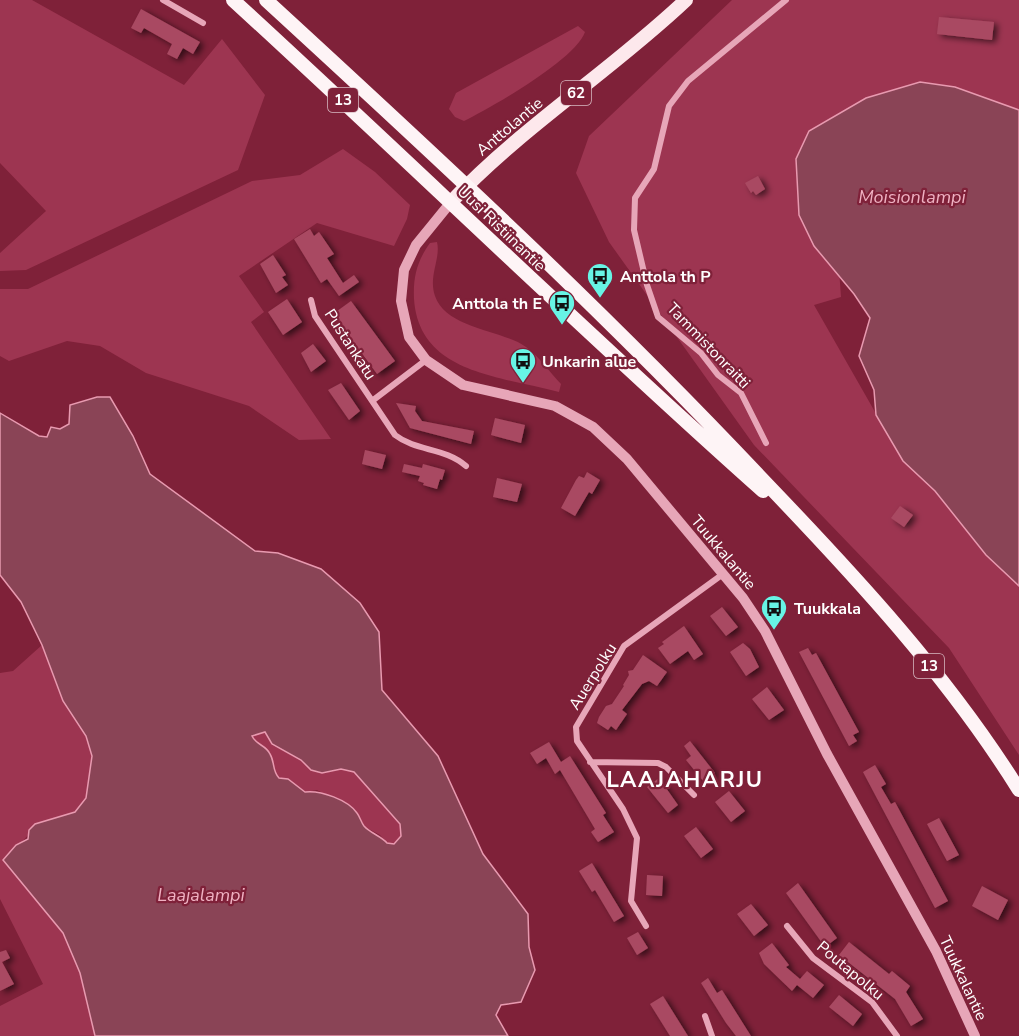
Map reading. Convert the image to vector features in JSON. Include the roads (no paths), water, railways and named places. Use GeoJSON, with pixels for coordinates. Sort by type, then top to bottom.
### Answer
{"type":"FeatureCollection","features":[{"type":"Feature","properties":{"kind":"highway","name":"Uusi Ristiinantie"},"geometry":{"type":"LineString","coordinates":[[233,0],[637,378],[830,550]]}},
{"type":"Feature","properties":{"kind":"highway","name":"Uusi Ristiinantie"},"geometry":{"type":"LineString","coordinates":[[266,0],[620,331],[830,550],[904,633],[973,723],[1019,790]]}},
{"type":"Feature","properties":{"kind":"main road","name":"Anttolantie"},"geometry":{"type":"LineString","coordinates":[[465,186],[507,146],[596,78],[686,0]]}},
{"type":"Feature","properties":{"kind":"main road","name":"62"},"geometry":{"type":"LineString","coordinates":[[451,202],[465,186]]}},
{"type":"Feature","properties":{"kind":"street"},"geometry":{"type":"LineString","coordinates":[[163,0],[203,23]]}},
{"type":"Feature","properties":{"kind":"street","name":"Tammistonraitti"},"geometry":{"type":"LineString","coordinates":[[766,443],[741,393],[718,375],[701,353],[658,317],[646,285],[633,230],[635,198],[654,169],[669,106],[688,81],[786,0]]}},
{"type":"Feature","properties":{"kind":"street","name":"Tuukkalantie"},"geometry":{"type":"LineString","coordinates":[[451,202],[408,258],[401,287],[405,328],[426,360],[463,384],[555,406],[593,427],[627,459],[754,612],[827,754],[936,951],[975,1036]]}},
{"type":"Feature","properties":{"kind":"street","name":"Pustankatu"},"geometry":{"type":"LineString","coordinates":[[311,300],[315,316],[395,435],[405,443],[453,455],[466,466]]}},
{"type":"Feature","properties":{"kind":"street"},"geometry":{"type":"LineString","coordinates":[[372,401],[426,360]]}},
{"type":"Feature","properties":{"kind":"street","name":"Auerpolku"},"geometry":{"type":"LineString","coordinates":[[646,926],[631,901],[637,838],[623,809],[577,741],[576,727],[624,646],[723,574]]}},
{"type":"Feature","properties":{"kind":"street"},"geometry":{"type":"LineString","coordinates":[[590,762],[658,763],[666,767],[694,795]]}},
{"type":"Feature","properties":{"kind":"street","name":"Poutapolku"},"geometry":{"type":"LineString","coordinates":[[787,926],[813,958],[872,1002],[897,1036]]}},
{"type":"Feature","properties":{"kind":"street"},"geometry":{"type":"LineString","coordinates":[[705,1016],[712,1036]]}},
{"type":"Feature","properties":{"kind":"water","name":"Moisionlampi"},"geometry":{"type":"Polygon","coordinates":[[[920,82],[955,87],[1019,110],[1019,586],[986,555],[935,491],[903,461],[876,415],[874,390],[859,356],[870,318],[854,294],[814,246],[799,215],[796,159],[809,131],[866,98],[920,82]]]}},
{"type":"Feature","properties":{"kind":"water","name":"Laajalampi"},"geometry":{"type":"Polygon","coordinates":[[[97,397],[110,397],[133,436],[150,474],[255,551],[278,553],[321,569],[360,603],[379,632],[382,690],[438,756],[483,854],[528,914],[529,947],[535,970],[521,1002],[501,1005],[496,1015],[508,1036],[95,1036],[80,973],[63,933],[3,860],[16,845],[28,839],[29,830],[35,824],[75,812],[86,798],[92,756],[86,736],[63,701],[42,645],[21,602],[0,575],[0,413],[39,436],[47,437],[51,427],[60,429],[69,424],[70,405],[97,397]],[[265,732],[252,736],[272,757],[275,772],[279,778],[288,779],[305,792],[326,794],[341,800],[353,808],[366,828],[387,843],[394,844],[401,836],[400,824],[354,772],[341,769],[322,773],[311,770],[301,760],[272,744],[265,732]]]}},
{"type":"Feature","properties":{"kind":"place","name":"Anttola th P"},"geometry":{"type":"Point","coordinates":[600,299]}},
{"type":"Feature","properties":{"kind":"place","name":"Anttola th E"},"geometry":{"type":"Point","coordinates":[562,326]}},
{"type":"Feature","properties":{"kind":"place","name":"Unkarin alue"},"geometry":{"type":"Point","coordinates":[523,384]}},
{"type":"Feature","properties":{"kind":"place","name":"Tuukkala"},"geometry":{"type":"Point","coordinates":[774,631]}},
{"type":"Feature","properties":{"kind":"district","name":"LAAJAHARJU"},"geometry":{"type":"Point","coordinates":[685,779]}}]}
